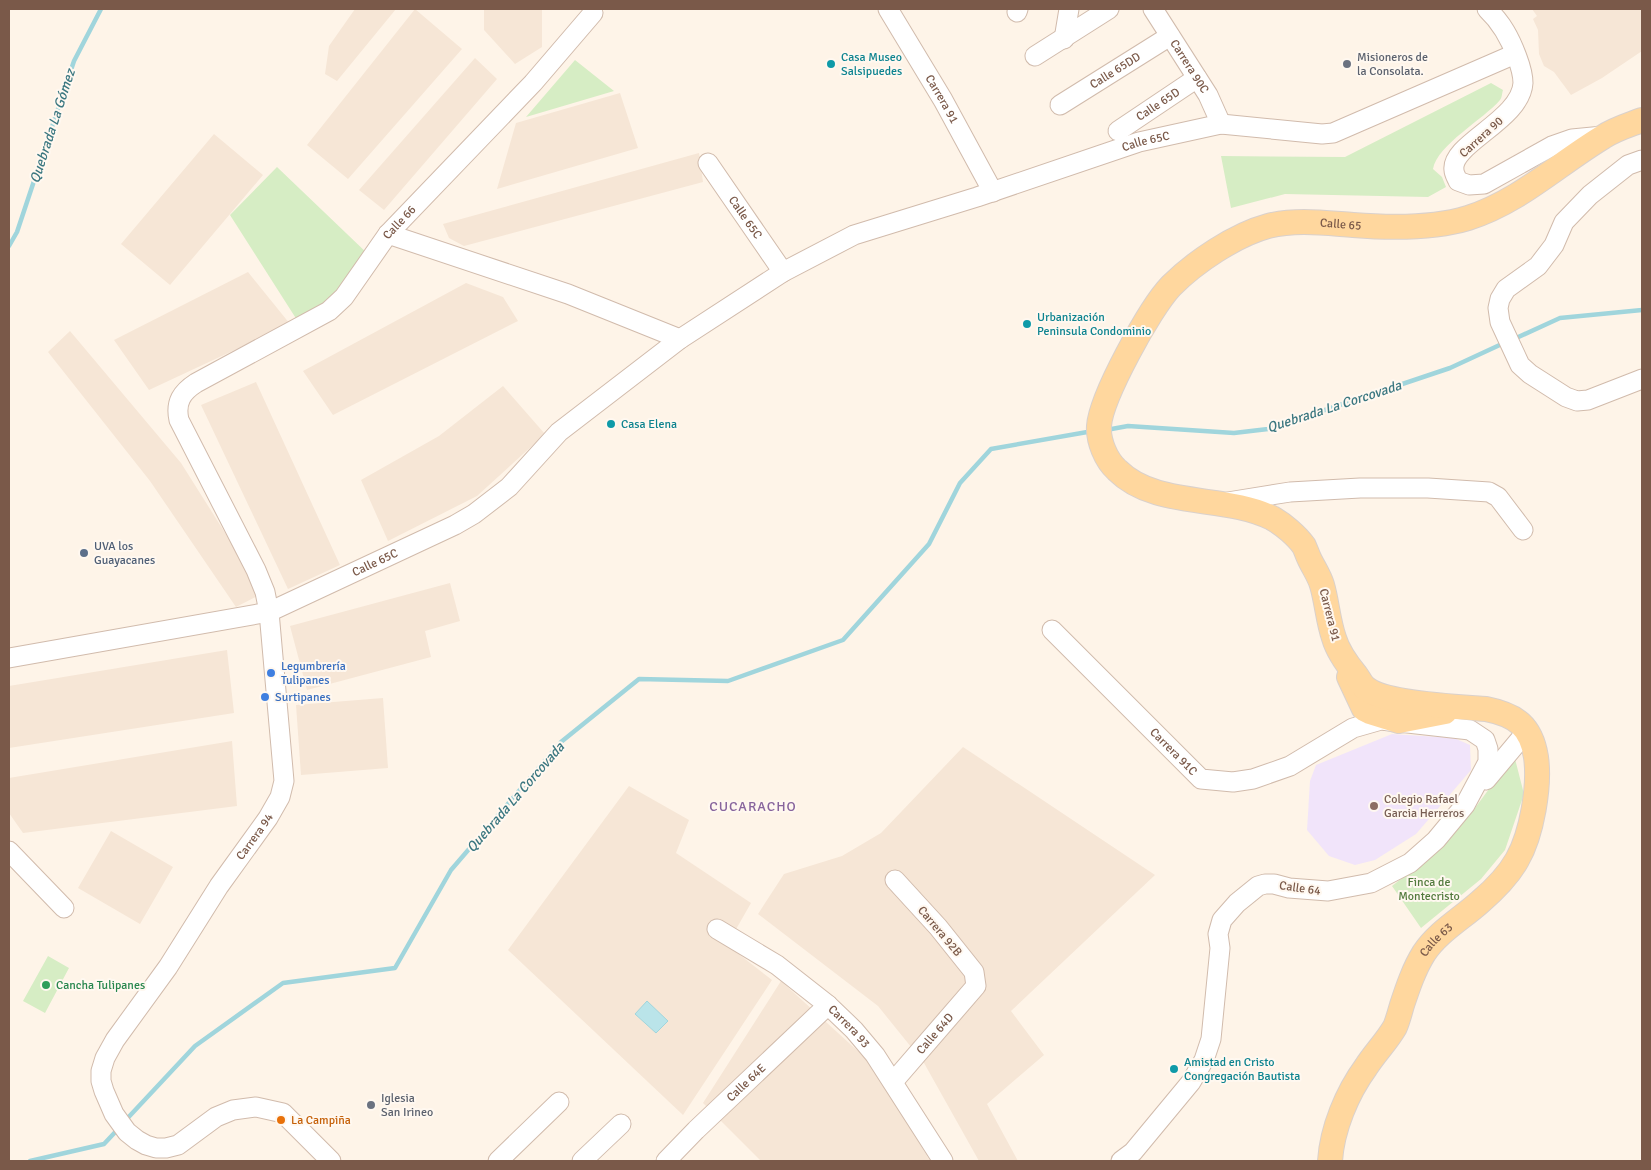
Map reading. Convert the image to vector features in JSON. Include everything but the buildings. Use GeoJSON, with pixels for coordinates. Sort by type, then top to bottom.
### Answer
{"type":"FeatureCollection","features":[{"type":"Feature","properties":{"kind":"main road","name":"Calle 65"},"geometry":{"type":"LineString","coordinates":[[1102,411],[1114,382],[1161,296],[1180,277],[1214,251],[1256,230],[1268,226],[1291,223],[1321,222],[1357,226],[1406,227],[1447,223],[1469,218],[1510,201],[1605,136],[1642,120]]}},
{"type":"Feature","properties":{"kind":"main road","name":"Carrera 91"},"geometry":{"type":"LineString","coordinates":[[1102,411],[1100,435],[1107,456],[1118,471],[1133,482],[1157,493],[1185,499],[1221,503],[1263,514],[1287,529],[1304,547],[1321,582],[1334,640],[1341,654],[1366,689],[1390,700],[1486,709],[1517,720],[1527,731]]}},
{"type":"Feature","properties":{"kind":"main road"},"geometry":{"type":"LineString","coordinates":[[1341,654],[1350,681],[1364,709],[1400,720],[1438,714],[1461,707]]}},
{"type":"Feature","properties":{"kind":"main road","name":"Calle 63"},"geometry":{"type":"LineString","coordinates":[[1330,1161],[1337,1127],[1347,1101],[1364,1069],[1395,1027],[1412,978],[1423,956],[1442,932],[1491,892],[1519,858],[1535,806],[1537,781],[1536,756],[1527,731]]}},
{"type":"Feature","properties":{"kind":"street","name":"Carrera 91"},"geometry":{"type":"LineString","coordinates":[[888,9],[943,100],[992,192]]}},
{"type":"Feature","properties":{"kind":"street"},"geometry":{"type":"LineString","coordinates":[[1064,39],[1070,9]]}},
{"type":"Feature","properties":{"kind":"street"},"geometry":{"type":"LineString","coordinates":[[1035,56],[1109,9]]}},
{"type":"Feature","properties":{"kind":"street","name":"Carrera 90C"},"geometry":{"type":"LineString","coordinates":[[1153,9],[1208,95],[1221,124]]}},
{"type":"Feature","properties":{"kind":"street","name":"Carrera 90"},"geometry":{"type":"LineString","coordinates":[[1487,9],[1506,31],[1522,71],[1523,82],[1519,96],[1507,114],[1459,155],[1454,164],[1454,171],[1458,181],[1469,185],[1484,184],[1552,146],[1572,139],[1605,136]]}},
{"type":"Feature","properties":{"kind":"street","name":"Calle 66"},"geometry":{"type":"LineString","coordinates":[[181,396],[196,383],[329,312],[344,297],[388,234],[533,84],[593,13]]}},
{"type":"Feature","properties":{"kind":"street","name":"Calle 65DD"},"geometry":{"type":"LineString","coordinates":[[1060,105],[1170,36]]}},
{"type":"Feature","properties":{"kind":"street","name":"Calle 65C"},"geometry":{"type":"LineString","coordinates":[[9,658],[269,612],[376,563],[474,514],[509,487],[559,432],[680,339],[783,272],[854,235],[992,192],[1139,142],[1221,124],[1322,134],[1333,133],[1515,54]]}},
{"type":"Feature","properties":{"kind":"street","name":"Calle 65D"},"geometry":{"type":"LineString","coordinates":[[1118,131],[1197,78]]}},
{"type":"Feature","properties":{"kind":"street"},"geometry":{"type":"LineString","coordinates":[[1642,160],[1628,165],[1590,195],[1564,222],[1554,245],[1538,266],[1506,289],[1500,299],[1498,308],[1500,322],[1520,365],[1530,374],[1566,397],[1577,401],[1588,400],[1642,379]]}},
{"type":"Feature","properties":{"kind":"street","name":"Calle 65C"},"geometry":{"type":"LineString","coordinates":[[708,163],[783,272]]}},
{"type":"Feature","properties":{"kind":"street"},"geometry":{"type":"LineString","coordinates":[[388,234],[568,294],[680,339]]}},
{"type":"Feature","properties":{"kind":"street","name":"Carrera 94"},"geometry":{"type":"LineString","coordinates":[[181,396],[177,410],[179,420],[256,570],[265,592],[269,612],[284,781],[280,797],[268,818],[219,886],[168,967],[115,1040],[105,1058],[101,1071],[101,1081],[114,1114],[127,1132],[137,1140],[156,1148],[178,1145],[216,1117],[233,1110],[256,1107],[283,1113],[331,1161]]}},
{"type":"Feature","properties":{"kind":"street"},"geometry":{"type":"LineString","coordinates":[[1221,503],[1290,492],[1360,488],[1428,488],[1489,492],[1498,497],[1523,530]]}},
{"type":"Feature","properties":{"kind":"street","name":"Carrera 91C"},"geometry":{"type":"LineString","coordinates":[[1052,630],[1201,779],[1232,782],[1262,776],[1290,766],[1353,728],[1381,720],[1400,720],[1470,730],[1479,735]]}},
{"type":"Feature","properties":{"kind":"street"},"geometry":{"type":"LineString","coordinates":[[1350,681],[1355,715],[1353,728]]}},
{"type":"Feature","properties":{"kind":"street"},"geometry":{"type":"LineString","coordinates":[[1465,805],[1527,731]]}},
{"type":"Feature","properties":{"kind":"street","name":"Calle 64"},"geometry":{"type":"LineString","coordinates":[[1122,1161],[1133,1152],[1191,1082],[1204,1060],[1211,1039],[1220,948],[1218,934],[1222,920],[1237,903],[1258,886],[1265,884],[1328,891],[1371,883],[1410,863],[1436,840],[1465,805],[1488,762],[1488,749],[1485,740],[1479,735]]}},
{"type":"Feature","properties":{"kind":"street"},"geometry":{"type":"LineString","coordinates":[[9,850],[64,908]]}},
{"type":"Feature","properties":{"kind":"street","name":"Carrera 92B"},"geometry":{"type":"LineString","coordinates":[[895,880],[938,927],[974,972],[976,986]]}},
{"type":"Feature","properties":{"kind":"street","name":"Carrera 93"},"geometry":{"type":"LineString","coordinates":[[717,929],[778,965],[828,1005],[854,1030],[893,1082],[943,1161]]}},
{"type":"Feature","properties":{"kind":"street","name":"Calle 64D"},"geometry":{"type":"LineString","coordinates":[[893,1082],[976,986]]}},
{"type":"Feature","properties":{"kind":"street","name":"Calle 64E"},"geometry":{"type":"LineString","coordinates":[[666,1161],[696,1130],[828,1005]]}},
{"type":"Feature","properties":{"kind":"street"},"geometry":{"type":"LineString","coordinates":[[498,1161],[558,1102]]}},
{"type":"Feature","properties":{"kind":"street"},"geometry":{"type":"LineString","coordinates":[[582,1161],[621,1124]]}},
{"type":"Feature","properties":{"kind":"shaded area"},"geometry":{"type":"Polygon","coordinates":[[[355,9],[396,9],[337,81],[325,74],[329,46],[355,9]]]}},
{"type":"Feature","properties":{"kind":"shaded area"},"geometry":{"type":"Polygon","coordinates":[[[415,9],[462,49],[348,179],[307,145],[415,9]]]}},
{"type":"Feature","properties":{"kind":"shaded area"},"geometry":{"type":"Polygon","coordinates":[[[484,9],[542,9],[542,47],[515,64],[484,30],[484,9]]]}},
{"type":"Feature","properties":{"kind":"shaded area"},"geometry":{"type":"Polygon","coordinates":[[[1532,9],[1642,9],[1642,51],[1602,78],[1571,95],[1554,72],[1544,66],[1539,54],[1538,30],[1533,19],[1537,16],[1532,9]]]}},
{"type":"Feature","properties":{"kind":"shaded area"},"geometry":{"type":"Polygon","coordinates":[[[475,58],[497,79],[384,210],[359,190],[475,58]]]}},
{"type":"Feature","properties":{"kind":"shaded area"},"geometry":{"type":"Polygon","coordinates":[[[620,93],[638,148],[497,189],[516,123],[620,93]]]}},
{"type":"Feature","properties":{"kind":"shaded area"},"geometry":{"type":"Polygon","coordinates":[[[214,134],[263,175],[170,285],[121,244],[214,134]]]}},
{"type":"Feature","properties":{"kind":"shaded area"},"geometry":{"type":"Polygon","coordinates":[[[699,153],[703,182],[464,246],[449,238],[443,224],[699,153]]]}},
{"type":"Feature","properties":{"kind":"shaded area"},"geometry":{"type":"Polygon","coordinates":[[[248,272],[290,324],[149,390],[114,340],[248,272]]]}},
{"type":"Feature","properties":{"kind":"shaded area"},"geometry":{"type":"Polygon","coordinates":[[[466,283],[503,297],[518,321],[333,415],[303,371],[466,283]]]}},
{"type":"Feature","properties":{"kind":"shaded area"},"geometry":{"type":"Polygon","coordinates":[[[70,331],[181,463],[263,593],[236,607],[150,481],[48,352],[70,331]]]}},
{"type":"Feature","properties":{"kind":"shaded area"},"geometry":{"type":"Polygon","coordinates":[[[256,382],[340,565],[288,589],[201,405],[256,382]]]}},
{"type":"Feature","properties":{"kind":"shaded area"},"geometry":{"type":"Polygon","coordinates":[[[503,386],[545,434],[477,496],[388,541],[361,480],[439,436],[503,386]]]}},
{"type":"Feature","properties":{"kind":"shaded area"},"geometry":{"type":"Polygon","coordinates":[[[450,583],[460,621],[425,631],[431,657],[307,690],[290,626],[450,583]]]}},
{"type":"Feature","properties":{"kind":"shaded area"},"geometry":{"type":"Polygon","coordinates":[[[227,650],[234,713],[9,748],[9,686],[227,650]]]}},
{"type":"Feature","properties":{"kind":"shaded area"},"geometry":{"type":"Polygon","coordinates":[[[383,698],[388,768],[301,775],[296,705],[383,698]]]}},
{"type":"Feature","properties":{"kind":"shaded area","name":"Colegio Rafael Garcia Herreros"},"geometry":{"type":"Polygon","coordinates":[[[1392,734],[1454,738],[1470,745],[1471,770],[1416,834],[1375,860],[1355,865],[1329,856],[1307,830],[1310,781],[1316,765],[1392,734]]]}},
{"type":"Feature","properties":{"kind":"shaded area"},"geometry":{"type":"Polygon","coordinates":[[[232,741],[237,806],[23,833],[9,813],[9,778],[232,741]]]}},
{"type":"Feature","properties":{"kind":"shaded area"},"geometry":{"type":"Polygon","coordinates":[[[963,747],[1155,875],[1011,1011],[1044,1055],[987,1104],[1018,1161],[979,1161],[924,1063],[878,1006],[758,914],[784,874],[842,856],[881,833],[963,747]]]}},
{"type":"Feature","properties":{"kind":"shaded area"},"geometry":{"type":"Polygon","coordinates":[[[629,786],[689,820],[676,853],[751,903],[727,945],[772,980],[683,1115],[508,950],[629,786]]]}},
{"type":"Feature","properties":{"kind":"shaded area"},"geometry":{"type":"Polygon","coordinates":[[[111,831],[173,867],[140,924],[78,888],[111,831]]]}},
{"type":"Feature","properties":{"kind":"shaded area"},"geometry":{"type":"Polygon","coordinates":[[[781,981],[871,1063],[930,1161],[761,1161],[703,1103],[781,981]]]}},
{"type":"Feature","properties":{"kind":"green space"},"geometry":{"type":"Polygon","coordinates":[[[575,60],[614,91],[526,117],[575,60]]]}},
{"type":"Feature","properties":{"kind":"green space"},"geometry":{"type":"Polygon","coordinates":[[[1491,83],[1503,90],[1501,99],[1452,142],[1436,160],[1433,169],[1442,177],[1446,187],[1428,197],[1285,194],[1231,208],[1221,156],[1345,157],[1491,83]]]}},
{"type":"Feature","properties":{"kind":"green space"},"geometry":{"type":"Polygon","coordinates":[[[277,167],[370,256],[339,295],[297,320],[230,215],[277,167]]]}},
{"type":"Feature","properties":{"kind":"green space","name":"Finca de Montecristo"},"geometry":{"type":"Polygon","coordinates":[[[1514,755],[1524,794],[1505,850],[1481,879],[1421,928],[1392,886],[1439,849],[1475,808],[1514,755]]]}},
{"type":"Feature","properties":{"kind":"green space","name":"Cancha Tulipanes"},"geometry":{"type":"Polygon","coordinates":[[[48,956],[69,968],[45,1013],[23,1001],[48,956]]]}},
{"type":"Feature","properties":{"kind":"water"},"geometry":{"type":"Polygon","coordinates":[[[647,1001],[668,1021],[656,1033],[635,1014],[647,1001]]]}},
{"type":"Feature","properties":{"kind":"waterway","name":"Quebrada La Gómez"},"geometry":{"type":"LineString","coordinates":[[9,246],[17,232],[74,61],[101,9]]}},
{"type":"Feature","properties":{"kind":"waterway","name":"Quebrada La Corcovada"},"geometry":{"type":"LineString","coordinates":[[1514,339],[1560,318],[1642,310]]}},
{"type":"Feature","properties":{"kind":"waterway","name":"Quebrada La Corcovada"},"geometry":{"type":"LineString","coordinates":[[1106,430],[1128,426],[1234,433],[1268,429],[1450,368],[1504,343]]}},
{"type":"Feature","properties":{"kind":"waterway","name":"Quebrada La Corcovada"},"geometry":{"type":"LineString","coordinates":[[124,1122],[195,1046],[283,983],[395,968],[451,870],[561,742],[639,679],[728,681],[843,640],[929,544],[960,483],[991,449],[1093,431]]}},
{"type":"Feature","properties":{"kind":"waterway","name":"Quebrada La Corcovada"},"geometry":{"type":"LineString","coordinates":[[30,1161],[104,1144],[119,1128]]}},
{"type":"Feature","properties":{"kind":"place","name":"Casa Museo Salsipuedes"},"geometry":{"type":"Point","coordinates":[831,64]}},
{"type":"Feature","properties":{"kind":"place","name":"Misioneros de la Consolata."},"geometry":{"type":"Point","coordinates":[1347,64]}},
{"type":"Feature","properties":{"kind":"place","name":"Urbanización Peninsula Condominio"},"geometry":{"type":"Point","coordinates":[1027,324]}},
{"type":"Feature","properties":{"kind":"place","name":"Casa Elena"},"geometry":{"type":"Point","coordinates":[611,424]}},
{"type":"Feature","properties":{"kind":"place","name":"UVA los Guayacanes"},"geometry":{"type":"Point","coordinates":[84,553]}},
{"type":"Feature","properties":{"kind":"place","name":"Legumbrería Tulipanes"},"geometry":{"type":"Point","coordinates":[271,673]}},
{"type":"Feature","properties":{"kind":"place","name":"Surtipanes"},"geometry":{"type":"Point","coordinates":[265,697]}},
{"type":"Feature","properties":{"kind":"place","name":"Colegio Rafael Garcia Herreros"},"geometry":{"type":"Point","coordinates":[1374,806]}},
{"type":"Feature","properties":{"kind":"place","name":"Cancha Tulipanes"},"geometry":{"type":"Point","coordinates":[46,985]}},
{"type":"Feature","properties":{"kind":"place","name":"Amistad en Cristo Congregación Bautista"},"geometry":{"type":"Point","coordinates":[1174,1069]}},
{"type":"Feature","properties":{"kind":"place","name":"Iglesia San Irineo"},"geometry":{"type":"Point","coordinates":[371,1105]}},
{"type":"Feature","properties":{"kind":"place","name":"La Campiña"},"geometry":{"type":"Point","coordinates":[281,1120]}},
{"type":"Feature","properties":{"kind":"district","name":"CUCARACHO"},"geometry":{"type":"Point","coordinates":[753,806]}}]}
